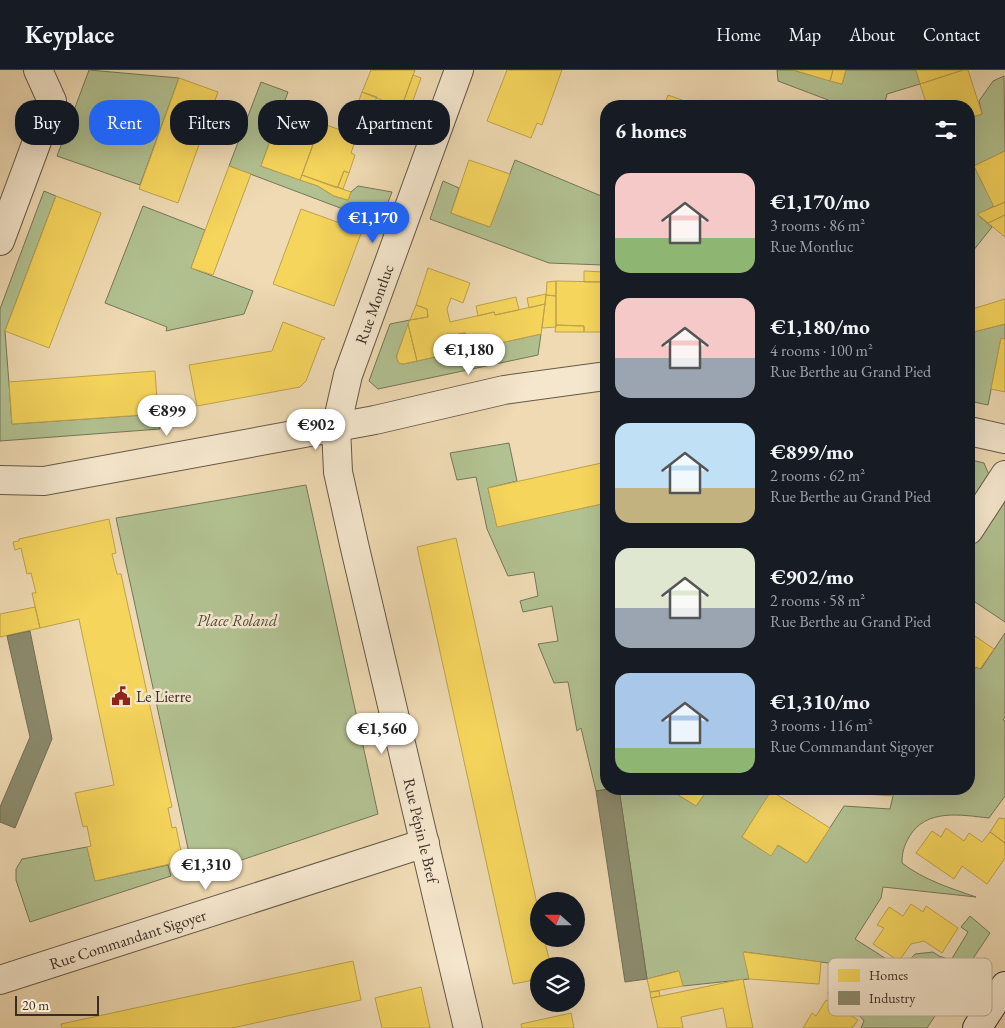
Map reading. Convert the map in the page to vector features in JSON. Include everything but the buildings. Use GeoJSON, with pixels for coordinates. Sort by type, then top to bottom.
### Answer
{"type":"FeatureCollection","features":[{"type":"Feature","properties":{"kind":"street"},"geometry":{"type":"LineString","coordinates":[[0,241],[52,101],[38,70]]}},
{"type":"Feature","properties":{"kind":"street","name":"Rue Montluc"},"geometry":{"type":"LineString","coordinates":[[336,428],[348,374],[459,70]]}},
{"type":"Feature","properties":{"kind":"street"},"geometry":{"type":"LineString","coordinates":[[0,480],[44,481],[336,428],[504,390],[600,377]]}},
{"type":"Feature","properties":{"kind":"street","name":"Rue Pépin le Bref"},"geometry":{"type":"LineString","coordinates":[[336,428],[340,481],[468,1028]]}},
{"type":"Feature","properties":{"kind":"street"},"geometry":{"type":"LineString","coordinates":[[975,432],[1005,438]]}},
{"type":"Feature","properties":{"kind":"street"},"geometry":{"type":"LineString","coordinates":[[975,521],[1005,475]]}},
{"type":"Feature","properties":{"kind":"street","name":"Rue Commandant Sigoyer"},"geometry":{"type":"LineString","coordinates":[[0,980],[425,843]]}},
{"type":"Feature","properties":{"kind":"street"},"geometry":{"type":"LineString","coordinates":[[992,1006],[1005,986]]}},
{"type":"Feature","properties":{"kind":"street"},"geometry":{"type":"LineString","coordinates":[[977,1028],[985,1016]]}},
{"type":"Feature","properties":{"kind":"green space"},"geometry":{"type":"Polygon","coordinates":[[[89,70],[179,78],[160,130],[160,100],[89,100],[89,145],[155,145],[140,185],[57,156],[61,145],[79,145],[78,100],[89,70]]]}},
{"type":"Feature","properties":{"kind":"green space"},"geometry":{"type":"Polygon","coordinates":[[[777,70],[793,70],[842,84],[846,70],[916,70],[920,84],[887,94],[886,100],[828,100],[778,81],[777,70]]]}},
{"type":"Feature","properties":{"kind":"green space"},"geometry":{"type":"Polygon","coordinates":[[[1004,76],[1005,151],[975,166],[975,116],[982,114],[979,101],[993,81],[1004,76]]]}},
{"type":"Feature","properties":{"kind":"green space"},"geometry":{"type":"Polygon","coordinates":[[[261,82],[288,92],[285,100],[258,100],[258,145],[269,145],[261,166],[318,186],[334,196],[348,200],[351,192],[358,186],[392,192],[380,223],[229,166],[237,145],[248,145],[248,116],[261,82]]]}},
{"type":"Feature","properties":{"kind":"green space"},"geometry":{"type":"Polygon","coordinates":[[[515,160],[600,195],[600,265],[549,263],[430,219],[443,181],[459,188],[451,213],[490,227],[515,160]]]}},
{"type":"Feature","properties":{"kind":"green space"},"geometry":{"type":"Polygon","coordinates":[[[975,168],[994,206],[978,215],[992,227],[975,248],[975,168]]]}},
{"type":"Feature","properties":{"kind":"green space"},"geometry":{"type":"Polygon","coordinates":[[[44,191],[56,196],[5,331],[12,424],[158,414],[160,429],[0,441],[0,309],[44,191]]]}},
{"type":"Feature","properties":{"kind":"green space"},"geometry":{"type":"Polygon","coordinates":[[[143,206],[205,230],[191,268],[253,291],[244,314],[166,331],[167,327],[105,303],[143,206]]]}},
{"type":"Feature","properties":{"kind":"green space"},"geometry":{"type":"Polygon","coordinates":[[[410,320],[397,355],[397,359],[401,364],[541,334],[538,355],[378,389],[369,381],[390,324],[410,320]]]}},
{"type":"Feature","properties":{"kind":"green space"},"geometry":{"type":"Polygon","coordinates":[[[1005,324],[1005,339],[1001,339],[988,405],[975,402],[975,332],[1005,324]]]}},
{"type":"Feature","properties":{"kind":"green space"},"geometry":{"type":"Polygon","coordinates":[[[509,443],[517,481],[488,488],[497,526],[600,504],[600,790],[596,791],[581,728],[577,731],[568,682],[554,683],[538,644],[558,641],[552,606],[523,612],[520,601],[538,596],[534,572],[508,576],[487,529],[476,477],[457,480],[450,453],[509,443]]]}},
{"type":"Feature","properties":{"kind":"green space"},"geometry":{"type":"Polygon","coordinates":[[[975,461],[984,463],[989,475],[975,497],[975,461]]]}},
{"type":"Feature","properties":{"kind":"green space","name":"Place Roland"},"geometry":{"type":"Polygon","coordinates":[[[306,485],[378,814],[194,876],[116,518],[306,485]]]}},
{"type":"Feature","properties":{"kind":"green space"},"geometry":{"type":"Polygon","coordinates":[[[1005,489],[1005,622],[975,602],[975,536],[1005,489]]]}},
{"type":"Feature","properties":{"kind":"green space"},"geometry":{"type":"Polygon","coordinates":[[[1005,633],[1005,717],[1003,720],[1005,721],[1005,796],[989,818],[956,815],[934,817],[925,821],[909,837],[902,856],[902,863],[919,874],[976,897],[883,887],[881,898],[855,939],[885,958],[828,958],[828,963],[744,952],[749,979],[683,986],[678,971],[647,979],[620,795],[679,795],[696,806],[704,795],[769,795],[742,837],[770,855],[778,845],[807,863],[844,806],[890,809],[894,795],[975,795],[975,668],[976,667],[981,669],[1005,633]]]}},
{"type":"Feature","properties":{"kind":"green space"},"geometry":{"type":"Polygon","coordinates":[[[87,847],[95,881],[168,865],[171,876],[30,922],[16,880],[16,869],[22,859],[87,847]]]}},
{"type":"Feature","properties":{"kind":"green space"},"geometry":{"type":"Polygon","coordinates":[[[970,916],[990,933],[973,958],[952,958],[968,932],[961,927],[970,916]]]}},
{"type":"Feature","properties":{"kind":"green space"},"geometry":{"type":"Polygon","coordinates":[[[933,952],[945,958],[911,958],[915,954],[933,952]]]}},
{"type":"Feature","properties":{"kind":"green space"},"geometry":{"type":"Polygon","coordinates":[[[860,1016],[935,1016],[927,1028],[861,1028],[864,1021],[860,1016]]]}},
{"type":"Feature","properties":{"kind":"place","name":"Le Lierre"},"geometry":{"type":"Point","coordinates":[121,696]}}]}
